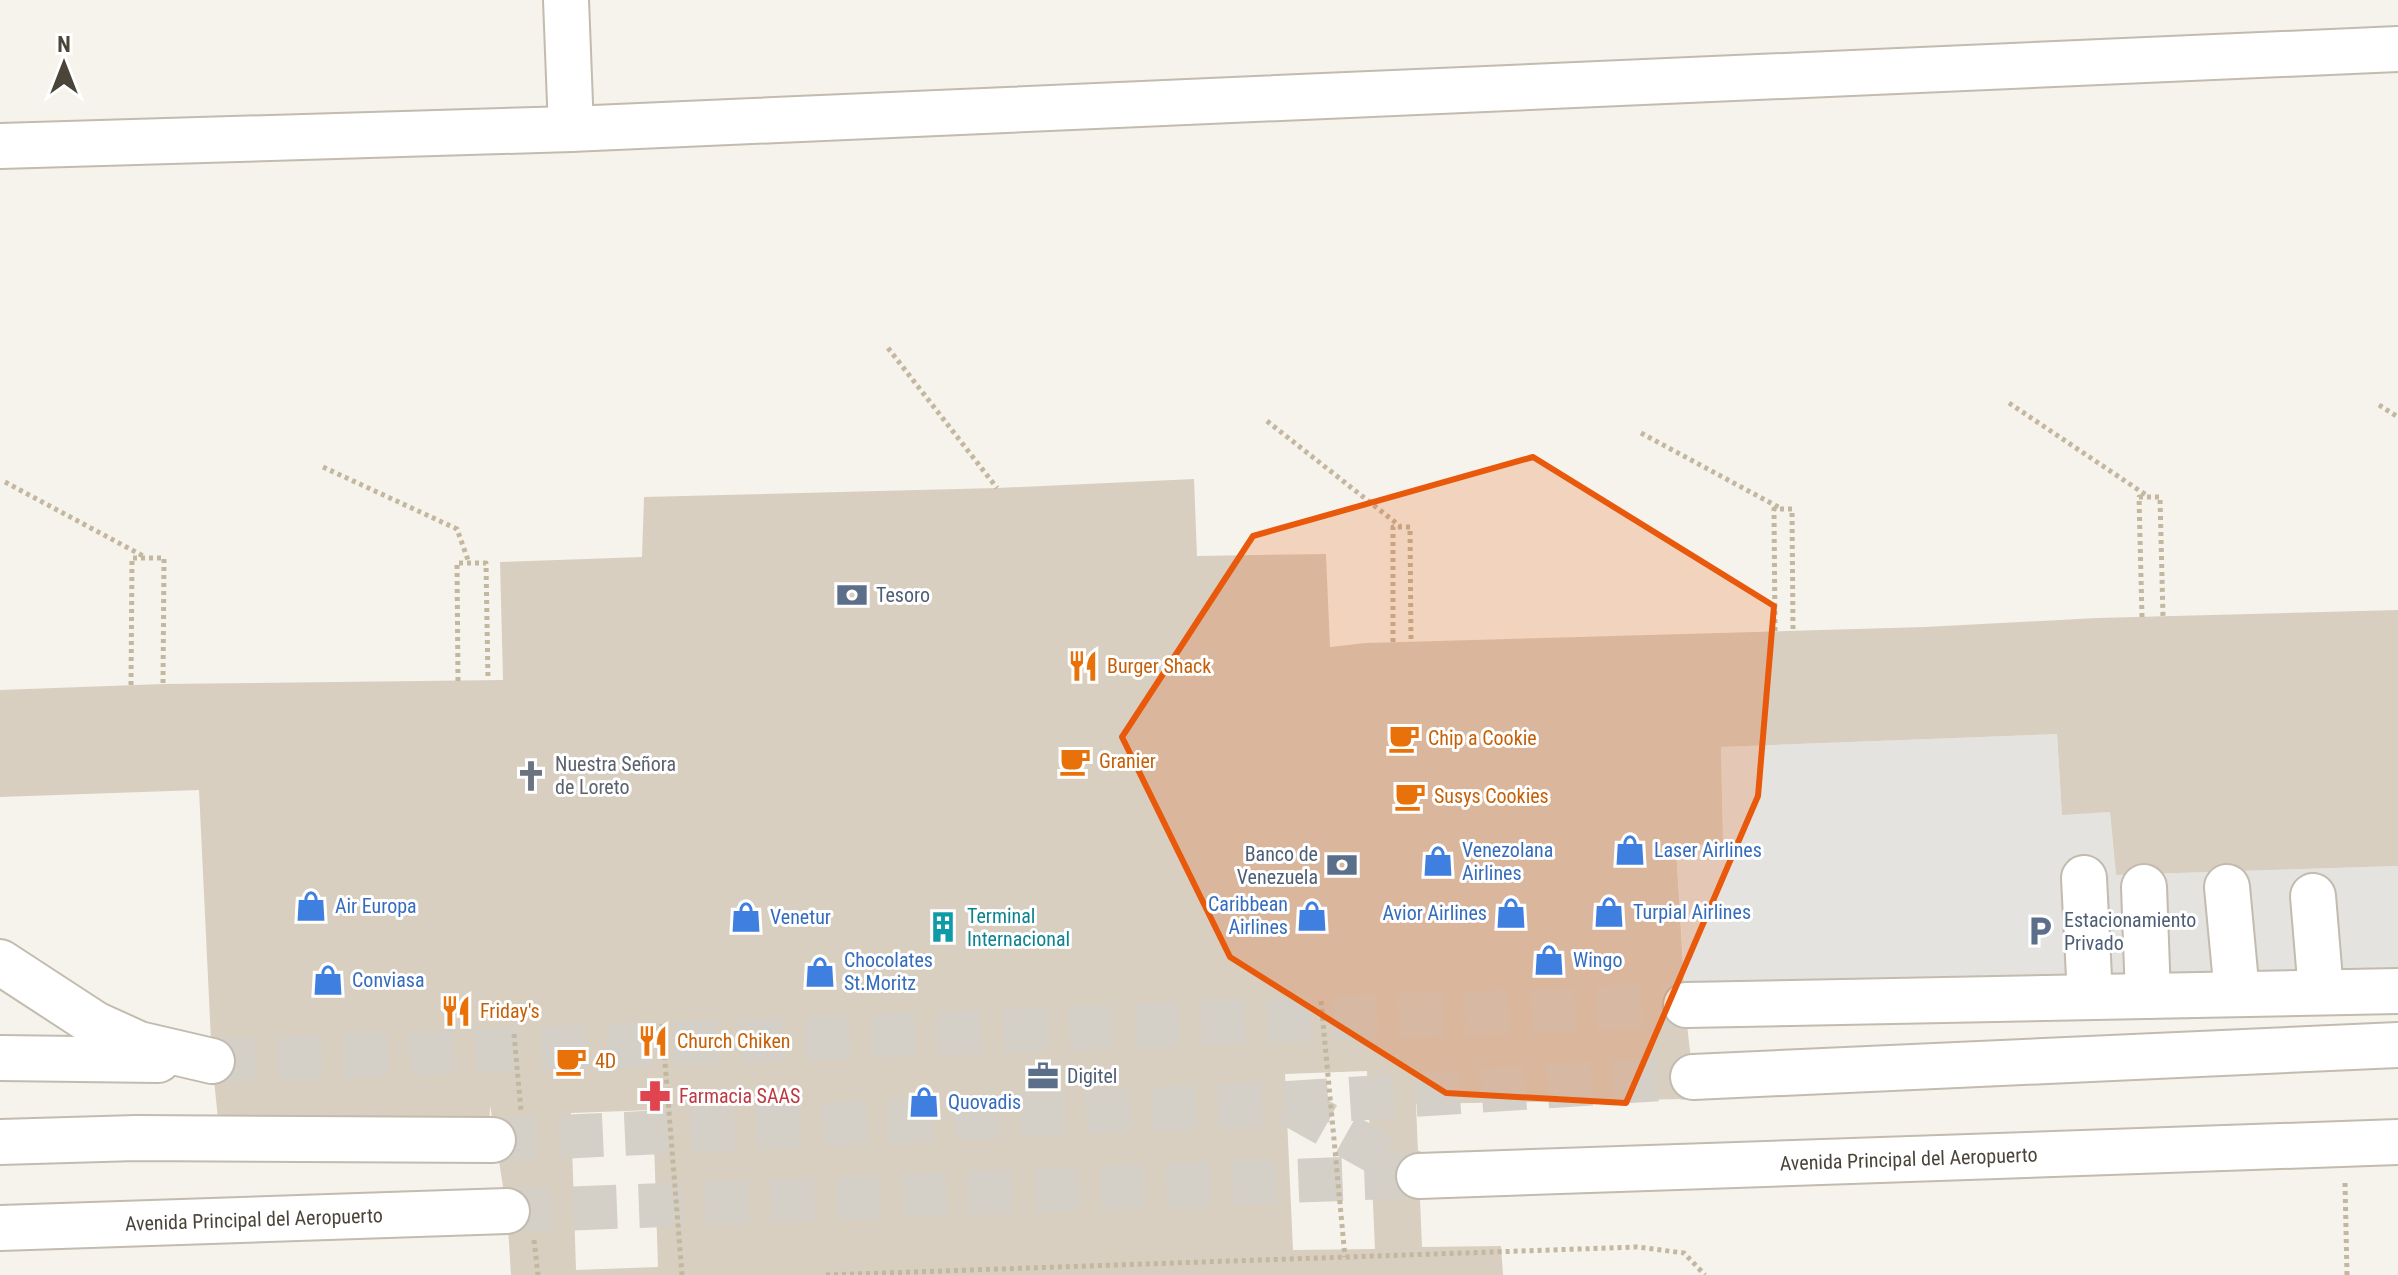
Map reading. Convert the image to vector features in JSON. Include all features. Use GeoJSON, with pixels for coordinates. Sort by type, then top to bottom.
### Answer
{"type":"FeatureCollection","features":[{"type":"Feature","properties":{"kind":"lane"},"geometry":{"type":"LineString","coordinates":[[566,0],[571,129]]}},
{"type":"Feature","properties":{"kind":"lane"},"geometry":{"type":"LineString","coordinates":[[0,146],[571,129],[2398,49]]}},
{"type":"Feature","properties":{"kind":"lane"},"geometry":{"type":"LineString","coordinates":[[2084,878],[2090,997]]}},
{"type":"Feature","properties":{"kind":"lane"},"geometry":{"type":"LineString","coordinates":[[2144,887],[2148,996]]}},
{"type":"Feature","properties":{"kind":"lane"},"geometry":{"type":"LineString","coordinates":[[2227,887],[2237,994]]}},
{"type":"Feature","properties":{"kind":"lane"},"geometry":{"type":"LineString","coordinates":[[2313,896],[2321,992]]}},
{"type":"Feature","properties":{"kind":"lane"},"geometry":{"type":"LineString","coordinates":[[0,962],[95,1024],[139,1044],[212,1061],[0,1058]]}},
{"type":"Feature","properties":{"kind":"lane"},"geometry":{"type":"LineString","coordinates":[[1686,1005],[2398,991]]}},
{"type":"Feature","properties":{"kind":"lane"},"geometry":{"type":"LineString","coordinates":[[1693,1077],[2398,1045]]}},
{"type":"Feature","properties":{"kind":"lane"},"geometry":{"type":"LineString","coordinates":[[0,1142],[136,1138],[493,1140]]}},
{"type":"Feature","properties":{"kind":"lane"},"geometry":{"type":"LineString","coordinates":[[2344,1142],[2379,1164],[2398,1171]]}},
{"type":"Feature","properties":{"kind":"lane","name":"Avenida Principal del Aeropuerto"},"geometry":{"type":"LineString","coordinates":[[1419,1176],[2398,1142]]}},
{"type":"Feature","properties":{"kind":"lane","name":"Avenida Principal del Aeropuerto"},"geometry":{"type":"LineString","coordinates":[[0,1228],[507,1211]]}},
{"type":"Feature","properties":{"kind":"path"},"geometry":{"type":"LineString","coordinates":[[888,348],[997,488]]}},
{"type":"Feature","properties":{"kind":"path"},"geometry":{"type":"LineString","coordinates":[[2009,403],[2150,497]]}},
{"type":"Feature","properties":{"kind":"path"},"geometry":{"type":"LineString","coordinates":[[2379,405],[2398,417]]}},
{"type":"Feature","properties":{"kind":"path"},"geometry":{"type":"LineString","coordinates":[[1267,421],[1401,527]]}},
{"type":"Feature","properties":{"kind":"path"},"geometry":{"type":"LineString","coordinates":[[1641,433],[1783,509]]}},
{"type":"Feature","properties":{"kind":"path"},"geometry":{"type":"LineString","coordinates":[[323,467],[457,529],[469,563]]}},
{"type":"Feature","properties":{"kind":"path"},"geometry":{"type":"LineString","coordinates":[[5,482],[146,558]]}},
{"type":"Feature","properties":{"kind":"path"},"geometry":{"type":"LineString","coordinates":[[2142,617],[2139,497],[2160,497],[2163,617]]}},
{"type":"Feature","properties":{"kind":"path"},"geometry":{"type":"LineString","coordinates":[[1775,631],[1774,509],[1792,509],[1793,631]]}},
{"type":"Feature","properties":{"kind":"path"},"geometry":{"type":"LineString","coordinates":[[1393,642],[1393,527],[1410,527],[1411,642]]}},
{"type":"Feature","properties":{"kind":"path"},"geometry":{"type":"LineString","coordinates":[[131,685],[132,558],[164,558],[163,684]]}},
{"type":"Feature","properties":{"kind":"path"},"geometry":{"type":"LineString","coordinates":[[458,681],[457,563],[486,563],[488,680]]}},
{"type":"Feature","properties":{"kind":"path"},"geometry":{"type":"LineString","coordinates":[[1321,1001],[1345,1257]]}},
{"type":"Feature","properties":{"kind":"path"},"geometry":{"type":"LineString","coordinates":[[662,1024],[682,1275]]}},
{"type":"Feature","properties":{"kind":"path"},"geometry":{"type":"LineString","coordinates":[[826,1275],[1637,1247],[1684,1253],[1705,1275]]}},
{"type":"Feature","properties":{"kind":"highlighted area"},"geometry":{"type":"Polygon","coordinates":[[[1533,457],[1774,606],[1758,796],[1626,1103],[1446,1093],[1230,957],[1122,737],[1253,536],[1533,457]]]}},
{"type":"Feature","properties":{"kind":"shaded area","name":"Estacionamiento Privado"},"geometry":{"type":"Polygon","coordinates":[[[2057,734],[2062,814],[2110,812],[2116,875],[2398,866],[2398,987],[1686,1005],[1676,848],[1723,842],[1721,747],[2057,734]]]}},
{"type":"Feature","properties":{"kind":"building","name":"Terminal Internacional"},"geometry":{"type":"Polygon","coordinates":[[[1194,479],[1197,556],[1326,554],[1330,647],[1365,643],[2398,610],[2398,866],[2116,875],[2110,812],[2062,815],[2057,734],[1721,747],[1723,842],[1676,848],[1686,1016],[1693,1077],[1686,1099],[1416,1104],[1422,1247],[1501,1246],[1503,1275],[511,1275],[507,1211],[490,1105],[489,1134],[220,1138],[212,1061],[199,790],[0,797],[0,690],[163,684],[503,680],[500,562],[642,557],[644,497],[997,488],[1194,479]],[[1367,1071],[1285,1074],[1293,1250],[1375,1249],[1367,1071]],[[653,1110],[571,1113],[576,1270],[658,1267],[653,1110]]]}},
{"type":"Feature","properties":{"kind":"tunnel"},"geometry":{"type":"LineString","coordinates":[[212,1061],[1686,1005]]}},
{"type":"Feature","properties":{"kind":"tunnel"},"geometry":{"type":"LineString","coordinates":[[493,1140],[1288,1103],[1693,1077]]}},
{"type":"Feature","properties":{"kind":"tunnel"},"geometry":{"type":"LineString","coordinates":[[1288,1103],[1419,1176]]}},
{"type":"Feature","properties":{"kind":"tunnel"},"geometry":{"type":"LineString","coordinates":[[507,1211],[1419,1176]]}},
{"type":"Feature","properties":{"kind":"place","name":"Tesoro"},"geometry":{"type":"Point","coordinates":[852,595]}},
{"type":"Feature","properties":{"kind":"place","name":"Burger Shack"},"geometry":{"type":"Point","coordinates":[1083,666]}},
{"type":"Feature","properties":{"kind":"place","name":"Chip a Cookie"},"geometry":{"type":"Point","coordinates":[1404,738]}},
{"type":"Feature","properties":{"kind":"place","name":"Granier"},"geometry":{"type":"Point","coordinates":[1075,761]}},
{"type":"Feature","properties":{"kind":"place","name":"Nuestra Señora de Loreto"},"geometry":{"type":"Point","coordinates":[531,776]}},
{"type":"Feature","properties":{"kind":"place","name":"Susys Cookies"},"geometry":{"type":"Point","coordinates":[1410,796]}},
{"type":"Feature","properties":{"kind":"place","name":"Laser Airlines"},"geometry":{"type":"Point","coordinates":[1630,850]}},
{"type":"Feature","properties":{"kind":"place","name":"Venezolana Airlines"},"geometry":{"type":"Point","coordinates":[1438,861]}},
{"type":"Feature","properties":{"kind":"place","name":"Banco de Venezuela"},"geometry":{"type":"Point","coordinates":[1342,865]}},
{"type":"Feature","properties":{"kind":"place","name":"Air Europa"},"geometry":{"type":"Point","coordinates":[311,906]}},
{"type":"Feature","properties":{"kind":"place","name":"Turpial Airlines"},"geometry":{"type":"Point","coordinates":[1609,912]}},
{"type":"Feature","properties":{"kind":"place","name":"Avior Airlines"},"geometry":{"type":"Point","coordinates":[1511,913]}},
{"type":"Feature","properties":{"kind":"place","name":"Caribbean Airlines"},"geometry":{"type":"Point","coordinates":[1312,916]}},
{"type":"Feature","properties":{"kind":"place","name":"Venetur"},"geometry":{"type":"Point","coordinates":[746,917]}},
{"type":"Feature","properties":{"kind":"place","name":"Terminal Internacional"},"geometry":{"type":"Point","coordinates":[943,927]}},
{"type":"Feature","properties":{"kind":"place","name":"Estacionamiento Privado"},"geometry":{"type":"Point","coordinates":[2040,931]}},
{"type":"Feature","properties":{"kind":"place","name":"Wingo"},"geometry":{"type":"Point","coordinates":[1549,960]}},
{"type":"Feature","properties":{"kind":"place","name":"Chocolates St.Moritz"},"geometry":{"type":"Point","coordinates":[820,972]}},
{"type":"Feature","properties":{"kind":"place","name":"Conviasa"},"geometry":{"type":"Point","coordinates":[328,980]}},
{"type":"Feature","properties":{"kind":"place","name":"Friday's"},"geometry":{"type":"Point","coordinates":[456,1011]}},
{"type":"Feature","properties":{"kind":"place","name":"Church Chiken"},"geometry":{"type":"Point","coordinates":[653,1041]}},
{"type":"Feature","properties":{"kind":"place","name":"4D"},"geometry":{"type":"Point","coordinates":[571,1061]}},
{"type":"Feature","properties":{"kind":"place","name":"Digitel"},"geometry":{"type":"Point","coordinates":[1043,1076]}},
{"type":"Feature","properties":{"kind":"place","name":"Farmacia SAAS"},"geometry":{"type":"Point","coordinates":[655,1096]}},
{"type":"Feature","properties":{"kind":"place","name":"Quovadis"},"geometry":{"type":"Point","coordinates":[924,1102]}}]}
